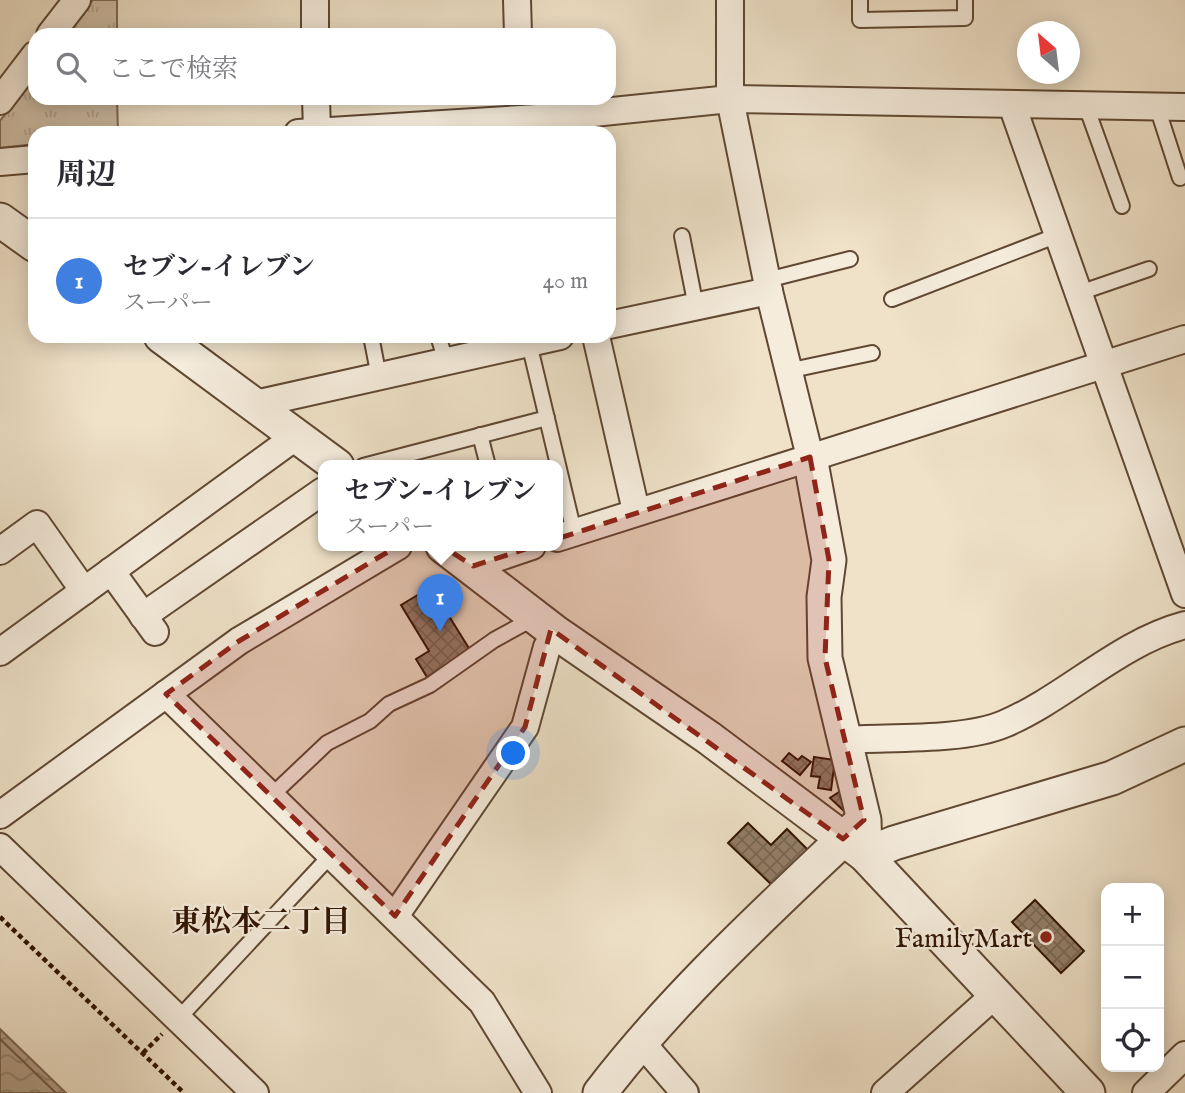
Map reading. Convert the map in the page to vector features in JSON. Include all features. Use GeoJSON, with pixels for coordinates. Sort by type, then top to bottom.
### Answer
{"type":"FeatureCollection","features":[{"type":"Feature","properties":{"kind":"street"},"geometry":{"type":"LineString","coordinates":[[55,28],[77,0]]}},
{"type":"Feature","properties":{"kind":"street"},"geometry":{"type":"LineString","coordinates":[[315,0],[315,28]]}},
{"type":"Feature","properties":{"kind":"street"},"geometry":{"type":"LineString","coordinates":[[517,0],[517,28]]}},
{"type":"Feature","properties":{"kind":"street"},"geometry":{"type":"LineString","coordinates":[[730,0],[730,99],[768,286],[810,457],[829,560],[824,597],[825,658],[845,740],[857,838]]}},
{"type":"Feature","properties":{"kind":"street"},"geometry":{"type":"LineString","coordinates":[[0,101],[28,64]]}},
{"type":"Feature","properties":{"kind":"street"},"geometry":{"type":"LineString","coordinates":[[360,126],[519,108],[556,125],[730,99],[1185,107]]}},
{"type":"Feature","properties":{"kind":"street"},"geometry":{"type":"LineString","coordinates":[[309,126],[315,105]]}},
{"type":"Feature","properties":{"kind":"street"},"geometry":{"type":"LineString","coordinates":[[1012,105],[1185,594]]}},
{"type":"Feature","properties":{"kind":"street"},"geometry":{"type":"LineString","coordinates":[[0,162],[28,160]]}},
{"type":"Feature","properties":{"kind":"street"},"geometry":{"type":"LineString","coordinates":[[0,220],[28,240]]}},
{"type":"Feature","properties":{"kind":"street"},"geometry":{"type":"LineString","coordinates":[[616,324],[696,307],[768,286]]}},
{"type":"Feature","properties":{"kind":"street"},"geometry":{"type":"LineString","coordinates":[[565,535],[1185,338]]}},
{"type":"Feature","properties":{"kind":"street"},"geometry":{"type":"LineString","coordinates":[[171,343],[329,460]]}},
{"type":"Feature","properties":{"kind":"street"},"geometry":{"type":"LineString","coordinates":[[256,404],[446,361],[509,343]]}},
{"type":"Feature","properties":{"kind":"street"},"geometry":{"type":"LineString","coordinates":[[598,343],[636,511]]}},
{"type":"Feature","properties":{"kind":"street"},"geometry":{"type":"LineString","coordinates":[[0,652],[298,435]]}},
{"type":"Feature","properties":{"kind":"street"},"geometry":{"type":"LineString","coordinates":[[111,571],[149,624],[318,495]]}},
{"type":"Feature","properties":{"kind":"street"},"geometry":{"type":"LineString","coordinates":[[0,551],[37,524],[84,591]]}},
{"type":"Feature","properties":{"kind":"street"},"geometry":{"type":"LineString","coordinates":[[0,815],[239,641],[390,551]]}},
{"type":"Feature","properties":{"kind":"street"},"geometry":{"type":"LineString","coordinates":[[450,551],[546,625],[857,838],[1088,1093]]}},
{"type":"Feature","properties":{"kind":"street"},"geometry":{"type":"LineString","coordinates":[[473,566],[511,551]]}},
{"type":"Feature","properties":{"kind":"street"},"geometry":{"type":"LineString","coordinates":[[395,916],[526,727],[547,647],[546,625]]}},
{"type":"Feature","properties":{"kind":"street"},"geometry":{"type":"LineString","coordinates":[[845,740],[965,733],[1001,725],[1054,698],[1156,633],[1185,625]]}},
{"type":"Feature","properties":{"kind":"street"},"geometry":{"type":"LineString","coordinates":[[166,694],[482,1002],[538,1093]]}},
{"type":"Feature","properties":{"kind":"street"},"geometry":{"type":"LineString","coordinates":[[857,838],[894,843],[1112,778],[1185,744]]}},
{"type":"Feature","properties":{"kind":"street"},"geometry":{"type":"LineString","coordinates":[[600,1093],[641,1042],[857,838]]}},
{"type":"Feature","properties":{"kind":"street"},"geometry":{"type":"LineString","coordinates":[[0,847],[175,1021],[255,1093]]}},
{"type":"Feature","properties":{"kind":"street"},"geometry":{"type":"LineString","coordinates":[[885,1093],[996,994]]}},
{"type":"Feature","properties":{"kind":"street"},"geometry":{"type":"LineString","coordinates":[[641,1042],[685,1093]]}},
{"type":"Feature","properties":{"kind":"street"},"geometry":{"type":"LineString","coordinates":[[1146,1093],[1185,1055]]}},
{"type":"Feature","properties":{"kind":"lane"},"geometry":{"type":"LineString","coordinates":[[860,0],[860,20],[965,18],[965,0]]}},
{"type":"Feature","properties":{"kind":"lane"},"geometry":{"type":"LineString","coordinates":[[1086,106],[1122,206]]}},
{"type":"Feature","properties":{"kind":"lane"},"geometry":{"type":"LineString","coordinates":[[1157,107],[1180,178]]}},
{"type":"Feature","properties":{"kind":"lane"},"geometry":{"type":"LineString","coordinates":[[892,299],[1058,235]]}},
{"type":"Feature","properties":{"kind":"lane"},"geometry":{"type":"LineString","coordinates":[[682,236],[696,307]]}},
{"type":"Feature","properties":{"kind":"lane"},"geometry":{"type":"LineString","coordinates":[[768,286],[849,258]]}},
{"type":"Feature","properties":{"kind":"lane"},"geometry":{"type":"LineString","coordinates":[[1079,293],[1149,269]]}},
{"type":"Feature","properties":{"kind":"lane"},"geometry":{"type":"LineString","coordinates":[[373,343],[379,377]]}},
{"type":"Feature","properties":{"kind":"lane"},"geometry":{"type":"LineString","coordinates":[[440,343],[446,361]]}},
{"type":"Feature","properties":{"kind":"lane"},"geometry":{"type":"LineString","coordinates":[[513,343],[547,418],[553,460]]}},
{"type":"Feature","properties":{"kind":"lane"},"geometry":{"type":"LineString","coordinates":[[787,370],[872,354]]}},
{"type":"Feature","properties":{"kind":"lane"},"geometry":{"type":"LineString","coordinates":[[386,460],[547,418]]}},
{"type":"Feature","properties":{"kind":"lane"},"geometry":{"type":"LineString","coordinates":[[480,435],[486,460]]}},
{"type":"Feature","properties":{"kind":"lane"},"geometry":{"type":"LineString","coordinates":[[271,797],[327,743],[370,721],[389,704],[430,685],[494,640],[546,625]]}},
{"type":"Feature","properties":{"kind":"lane"},"geometry":{"type":"LineString","coordinates":[[175,1021],[331,856]]}},
{"type":"Feature","properties":{"kind":"path"},"geometry":{"type":"LineString","coordinates":[[0,917],[184,1093]]}},
{"type":"Feature","properties":{"kind":"path"},"geometry":{"type":"LineString","coordinates":[[143,1054],[175,1021]]}},
{"type":"Feature","properties":{"kind":"highlighted area"},"geometry":{"type":"Polygon","coordinates":[[[810,457],[829,560],[825,658],[864,820],[843,839],[551,629],[525,727],[395,916],[166,694],[239,641],[421,532],[473,566],[810,457]]]}},
{"type":"Feature","properties":{"kind":"green space"},"geometry":{"type":"Polygon","coordinates":[[[93,0],[117,0],[117,28],[71,28],[93,0]]]}},
{"type":"Feature","properties":{"kind":"green space"},"geometry":{"type":"Polygon","coordinates":[[[28,84],[28,105],[117,105],[118,126],[28,126],[28,145],[0,148],[0,121],[28,84]]]}},
{"type":"Feature","properties":{"kind":"water"},"geometry":{"type":"Polygon","coordinates":[[[0,1029],[66,1093],[0,1093],[0,1029]]]}},
{"type":"Feature","properties":{"kind":"building"},"geometry":{"type":"Polygon","coordinates":[[[431,587],[470,650],[427,677],[416,659],[429,651],[401,605],[431,587]]]}},
{"type":"Feature","properties":{"kind":"building"},"geometry":{"type":"Polygon","coordinates":[[[789,753],[798,760],[802,756],[811,762],[800,775],[782,761],[789,753]]]}},
{"type":"Feature","properties":{"kind":"building"},"geometry":{"type":"Polygon","coordinates":[[[814,757],[835,760],[831,790],[818,788],[820,777],[811,776],[814,757]]]}},
{"type":"Feature","properties":{"kind":"building"},"geometry":{"type":"Polygon","coordinates":[[[842,790],[847,808],[843,810],[830,798],[842,790]]]}},
{"type":"Feature","properties":{"kind":"building"},"geometry":{"type":"Polygon","coordinates":[[[748,823],[771,845],[787,829],[809,851],[774,887],[728,843],[748,823]]]}},
{"type":"Feature","properties":{"kind":"building"},"geometry":{"type":"Polygon","coordinates":[[[1035,900],[1084,951],[1061,973],[1012,922],[1035,900]]]}},
{"type":"Feature","properties":{"kind":"place","name":"セブン-イレブン"},"geometry":{"type":"Point","coordinates":[440,632]}},
{"type":"Feature","properties":{"kind":"place","name":"FamilyMart"},"geometry":{"type":"Point","coordinates":[1046,937]}},
{"type":"Feature","properties":{"kind":"district","name":"東松本二丁目"},"geometry":{"type":"Point","coordinates":[261,921]}}]}
